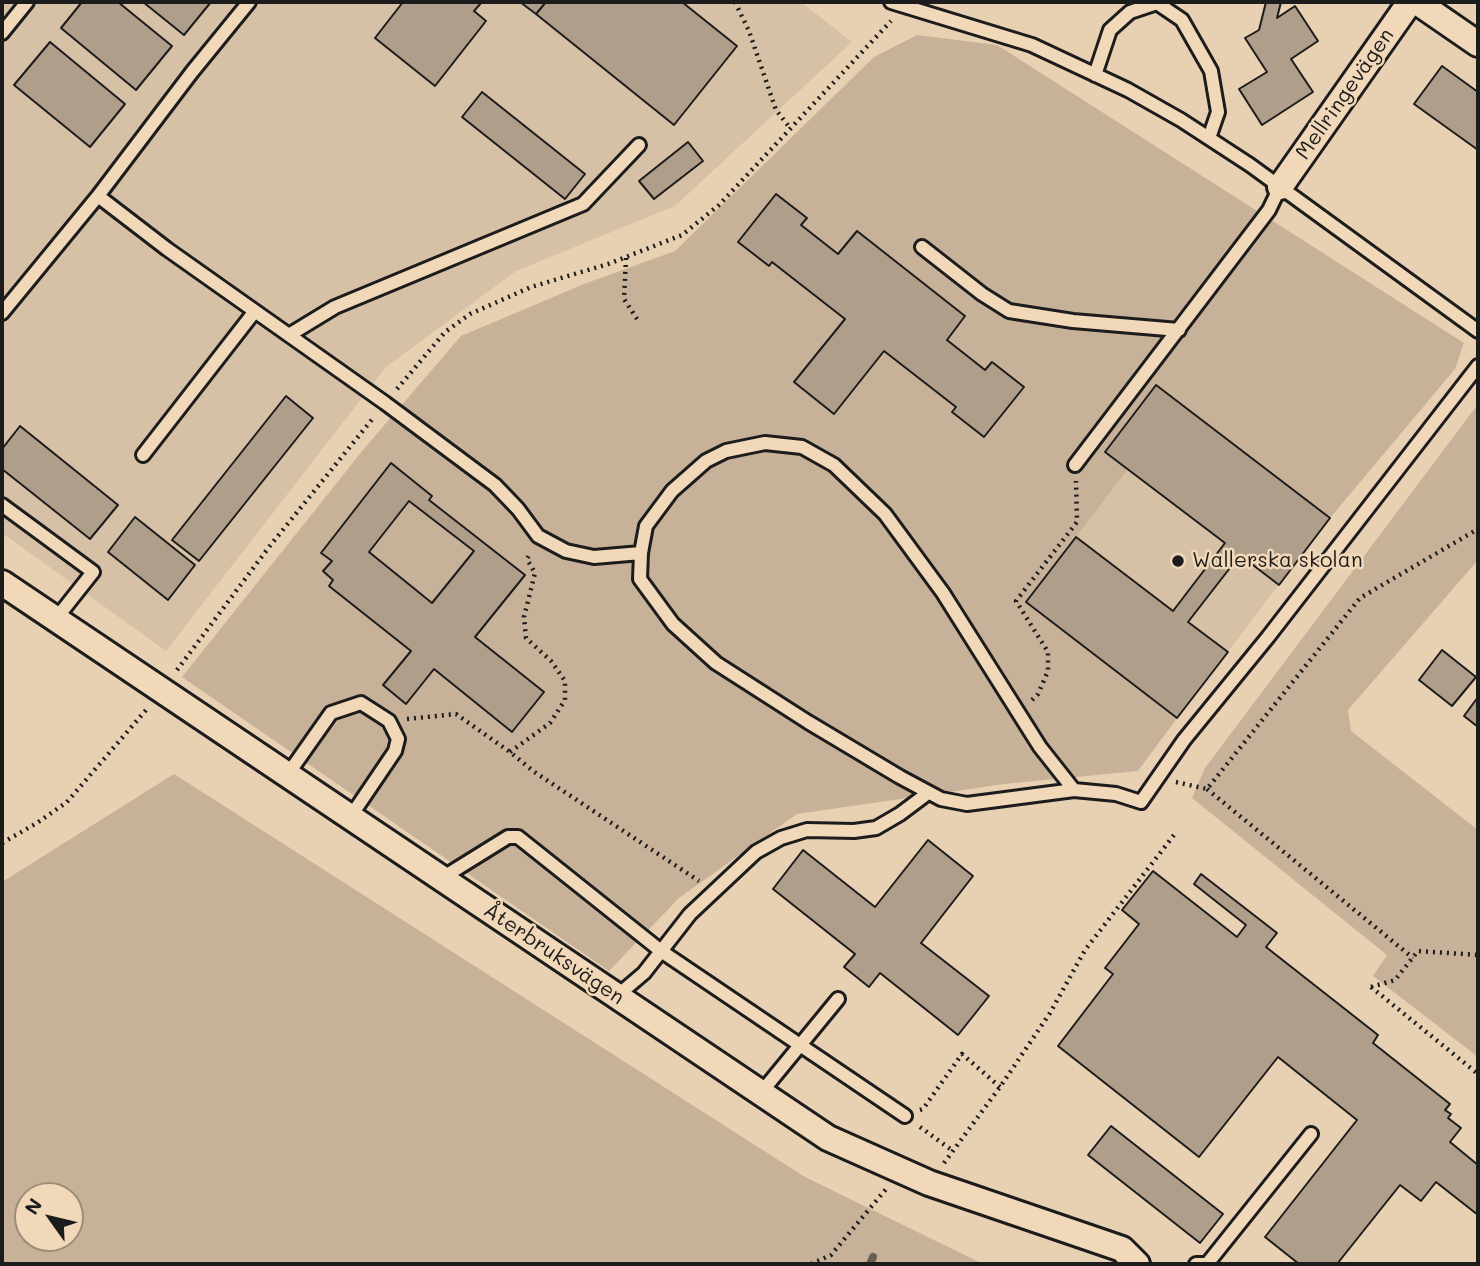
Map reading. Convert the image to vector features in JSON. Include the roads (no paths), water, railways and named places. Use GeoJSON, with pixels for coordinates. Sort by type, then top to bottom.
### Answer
{"type":"FeatureCollection","features":[{"type":"Feature","properties":{"kind":"street","name":"Mellringevägen"},"geometry":{"type":"LineString","coordinates":[[1280,187],[1410,2]]}},
{"type":"Feature","properties":{"kind":"street"},"geometry":{"type":"LineString","coordinates":[[1417,2],[1478,44]]}},
{"type":"Feature","properties":{"kind":"street","name":"Återbruksvägen"},"geometry":{"type":"LineString","coordinates":[[2,583],[828,1138],[929,1183],[1122,1249],[1137,1264]]}},
{"type":"Feature","properties":{"kind":"lane"},"geometry":{"type":"LineString","coordinates":[[2,33],[27,2]]}},
{"type":"Feature","properties":{"kind":"lane"},"geometry":{"type":"LineString","coordinates":[[2,313],[98,197],[192,72],[249,2]]}},
{"type":"Feature","properties":{"kind":"lane"},"geometry":{"type":"LineString","coordinates":[[891,2],[1032,45],[1128,90],[1209,138],[1478,331]]}},
{"type":"Feature","properties":{"kind":"lane"},"geometry":{"type":"LineString","coordinates":[[1095,75],[1110,30],[1130,12],[1157,3],[1182,20],[1211,71],[1218,112],[1209,138]]}},
{"type":"Feature","properties":{"kind":"lane"},"geometry":{"type":"LineString","coordinates":[[289,335],[335,307],[583,204],[639,145]]}},
{"type":"Feature","properties":{"kind":"lane"},"geometry":{"type":"LineString","coordinates":[[1075,465],[1269,210],[1280,187]]}},
{"type":"Feature","properties":{"kind":"lane"},"geometry":{"type":"LineString","coordinates":[[98,197],[386,403],[495,485],[518,509],[538,536],[566,551],[594,557],[641,553]]}},
{"type":"Feature","properties":{"kind":"lane"},"geometry":{"type":"LineString","coordinates":[[922,247],[982,294],[1009,311],[1073,321],[1179,330]]}},
{"type":"Feature","properties":{"kind":"lane"},"geometry":{"type":"LineString","coordinates":[[143,455],[256,311]]}},
{"type":"Feature","properties":{"kind":"lane"},"geometry":{"type":"LineString","coordinates":[[1074,790],[1040,747],[943,593],[885,514],[834,465],[802,447],[765,443],[726,451],[706,461],[672,491],[646,526],[640,579],[673,624],[716,663],[807,722],[929,793],[940,799],[967,804],[1074,790],[1116,794],[1141,802],[1184,740],[1268,637],[1478,366]]}},
{"type":"Feature","properties":{"kind":"lane"},"geometry":{"type":"LineString","coordinates":[[2,505],[93,572],[55,620]]}},
{"type":"Feature","properties":{"kind":"lane"},"geometry":{"type":"LineString","coordinates":[[288,774],[331,713],[361,703],[389,722],[398,739],[395,751],[351,816]]}},
{"type":"Feature","properties":{"kind":"lane"},"geometry":{"type":"LineString","coordinates":[[617,996],[644,973],[690,914],[713,890],[756,852],[781,838],[807,830],[854,831],[876,828],[929,793]]}},
{"type":"Feature","properties":{"kind":"lane"},"geometry":{"type":"LineString","coordinates":[[442,878],[508,837],[518,837],[661,951],[905,1116]]}},
{"type":"Feature","properties":{"kind":"lane"},"geometry":{"type":"LineString","coordinates":[[760,1094],[838,999]]}},
{"type":"Feature","properties":{"kind":"lane"},"geometry":{"type":"LineString","coordinates":[[1196,1264],[1207,1264],[1311,1134]]}},
{"type":"Feature","properties":{"kind":"waterway"},"geometry":{"type":"LineString","coordinates":[[870,1264],[873,1257]]}},
{"type":"Feature","properties":{"kind":"place","name":"Wallerska skolan"},"geometry":{"type":"Point","coordinates":[1178,561]}}]}
